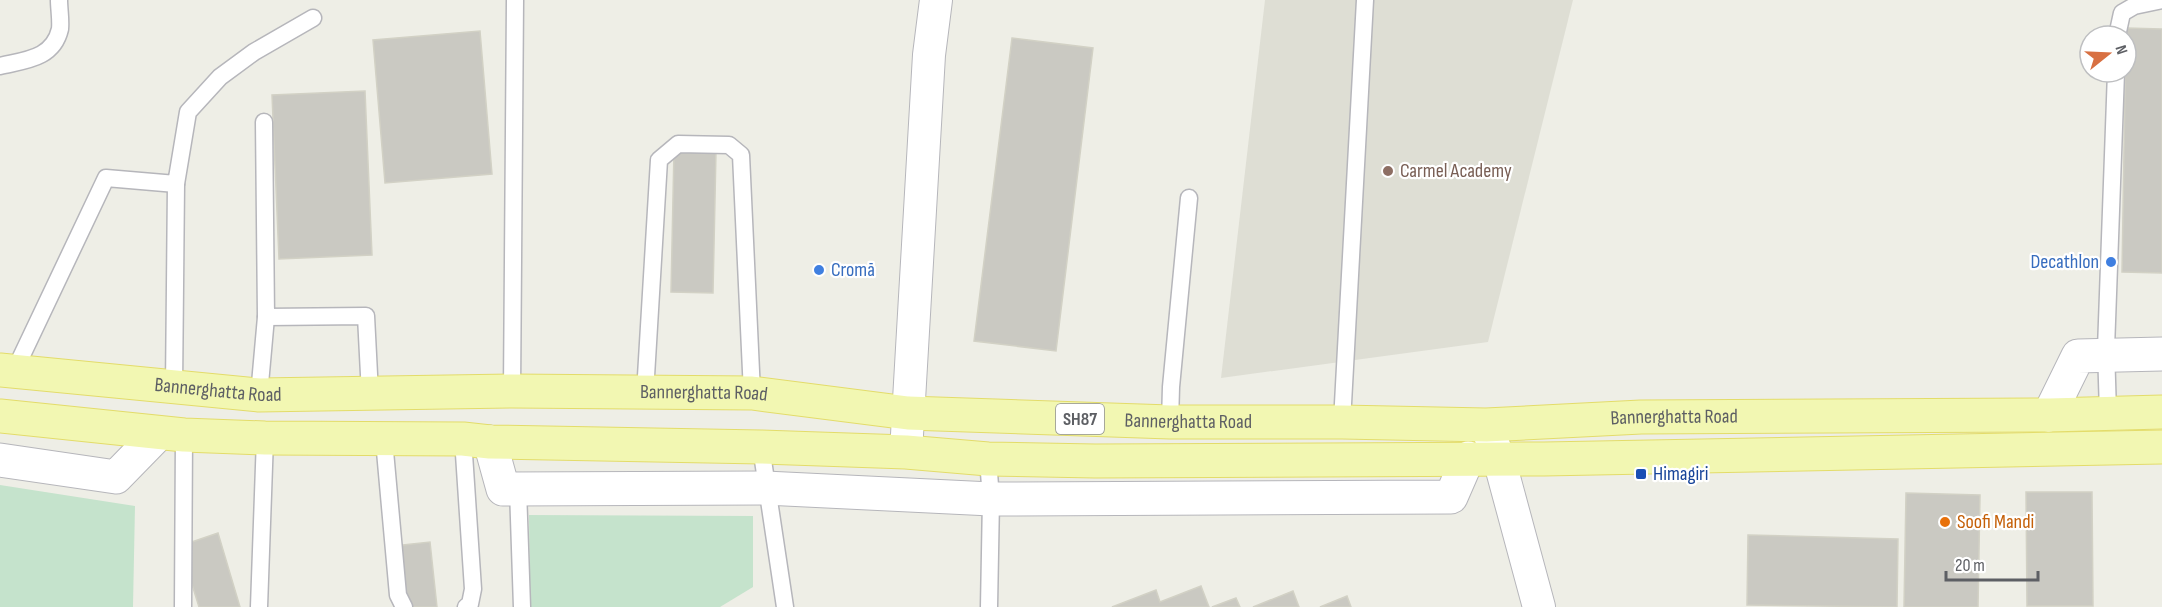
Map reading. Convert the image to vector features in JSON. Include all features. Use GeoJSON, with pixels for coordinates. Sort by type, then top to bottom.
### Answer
{"type":"FeatureCollection","features":[{"type":"Feature","properties":{"kind":"main road","name":"Bannerghatta Road"},"geometry":{"type":"LineString","coordinates":[[7,371],[259,395],[512,391],[752,393],[908,412],[1170,422],[1486,424],[1641,417],[2049,415],[2162,412]]}},
{"type":"Feature","properties":{"kind":"main road"},"geometry":{"type":"LineString","coordinates":[[0,416],[171,434],[265,438],[761,447],[906,452],[988,459],[1107,461],[1484,458],[2162,447]]}},
{"type":"Feature","properties":{"kind":"street"},"geometry":{"type":"LineString","coordinates":[[906,452],[929,55],[936,0]]}},
{"type":"Feature","properties":{"kind":"street"},"geometry":{"type":"LineString","coordinates":[[2049,415],[2078,357],[2162,354]]}},
{"type":"Feature","properties":{"kind":"street"},"geometry":{"type":"LineString","coordinates":[[1486,424],[1484,458],[1539,607]]}},
{"type":"Feature","properties":{"kind":"street"},"geometry":{"type":"LineString","coordinates":[[0,460],[116,477],[171,434]]}},
{"type":"Feature","properties":{"kind":"street"},"geometry":{"type":"LineString","coordinates":[[476,441],[503,489],[765,488],[991,499],[1451,497],[1484,458]]}},
{"type":"Feature","properties":{"kind":"lane"},"geometry":{"type":"LineString","coordinates":[[0,66],[41,57],[51,49],[60,28],[59,0]]}},
{"type":"Feature","properties":{"kind":"lane"},"geometry":{"type":"LineString","coordinates":[[512,391],[515,0]]}},
{"type":"Feature","properties":{"kind":"lane"},"geometry":{"type":"LineString","coordinates":[[1342,422],[1365,0]]}},
{"type":"Feature","properties":{"kind":"lane"},"geometry":{"type":"LineString","coordinates":[[2120,24],[2122,13],[2134,6],[2162,0]]}},
{"type":"Feature","properties":{"kind":"lane"},"geometry":{"type":"LineString","coordinates":[[174,387],[176,184],[188,112],[220,77],[254,52],[313,18]]}},
{"type":"Feature","properties":{"kind":"lane"},"geometry":{"type":"LineString","coordinates":[[2108,413],[2107,356],[2116,84]]}},
{"type":"Feature","properties":{"kind":"lane"},"geometry":{"type":"LineString","coordinates":[[259,395],[266,317],[264,122]]}},
{"type":"Feature","properties":{"kind":"lane"},"geometry":{"type":"LineString","coordinates":[[645,393],[659,160],[678,144],[729,145],[741,155],[752,393]]}},
{"type":"Feature","properties":{"kind":"lane"},"geometry":{"type":"LineString","coordinates":[[7,371],[106,178],[176,184]]}},
{"type":"Feature","properties":{"kind":"lane"},"geometry":{"type":"LineString","coordinates":[[1170,422],[1171,387],[1189,198]]}},
{"type":"Feature","properties":{"kind":"lane"},"geometry":{"type":"LineString","coordinates":[[266,317],[366,315],[370,394]]}},
{"type":"Feature","properties":{"kind":"lane"},"geometry":{"type":"LineString","coordinates":[[171,434],[183,607]]}},
{"type":"Feature","properties":{"kind":"lane"},"geometry":{"type":"LineString","coordinates":[[259,607],[265,438]]}},
{"type":"Feature","properties":{"kind":"lane"},"geometry":{"type":"LineString","coordinates":[[384,440],[398,595],[404,607]]}},
{"type":"Feature","properties":{"kind":"lane"},"geometry":{"type":"LineString","coordinates":[[465,607],[470,604],[473,589],[476,441]]}},
{"type":"Feature","properties":{"kind":"lane"},"geometry":{"type":"LineString","coordinates":[[761,447],[765,488],[785,607]]}},
{"type":"Feature","properties":{"kind":"lane"},"geometry":{"type":"LineString","coordinates":[[988,459],[991,499],[990,607]]}},
{"type":"Feature","properties":{"kind":"lane"},"geometry":{"type":"LineString","coordinates":[[518,489],[522,607]]}},
{"type":"Feature","properties":{"kind":"shaded area","name":"Carmel Academy"},"geometry":{"type":"Polygon","coordinates":[[[1265,0],[1573,0],[1488,342],[1221,378],[1265,0]]]}},
{"type":"Feature","properties":{"kind":"green space"},"geometry":{"type":"Polygon","coordinates":[[[0,485],[135,506],[133,607],[0,607],[0,485]]]}},
{"type":"Feature","properties":{"kind":"green space"},"geometry":{"type":"Polygon","coordinates":[[[529,515],[753,516],[753,587],[720,607],[530,607],[529,515]]]}},
{"type":"Feature","properties":{"kind":"building"},"geometry":{"type":"Polygon","coordinates":[[[2138,28],[2162,29],[2162,273],[2122,272],[2125,84],[2138,84],[2138,28]]]}},
{"type":"Feature","properties":{"kind":"building"},"geometry":{"type":"Polygon","coordinates":[[[480,31],[492,174],[385,183],[373,40],[480,31]]]}},
{"type":"Feature","properties":{"kind":"building"},"geometry":{"type":"Polygon","coordinates":[[[1012,38],[1093,48],[1056,351],[974,341],[1012,38]]]}},
{"type":"Feature","properties":{"kind":"building"},"geometry":{"type":"Polygon","coordinates":[[[365,91],[372,255],[279,259],[272,95],[365,91]]]}},
{"type":"Feature","properties":{"kind":"building"},"geometry":{"type":"Polygon","coordinates":[[[674,150],[716,151],[713,293],[671,292],[674,150]]]}},
{"type":"Feature","properties":{"kind":"building"},"geometry":{"type":"Polygon","coordinates":[[[2026,492],[2092,492],[2093,606],[2027,606],[2026,492]]]}},
{"type":"Feature","properties":{"kind":"building"},"geometry":{"type":"Polygon","coordinates":[[[1906,493],[1980,495],[1978,607],[1904,607],[1906,493]]]}},
{"type":"Feature","properties":{"kind":"building"},"geometry":{"type":"Polygon","coordinates":[[[218,533],[240,607],[199,607],[180,546],[218,533]]]}},
{"type":"Feature","properties":{"kind":"building"},"geometry":{"type":"Polygon","coordinates":[[[1748,535],[1898,539],[1897,607],[1747,605],[1748,535]]]}},
{"type":"Feature","properties":{"kind":"building"},"geometry":{"type":"Polygon","coordinates":[[[430,542],[437,607],[401,607],[394,546],[430,542]]]}},
{"type":"Feature","properties":{"kind":"building"},"geometry":{"type":"Polygon","coordinates":[[[1201,586],[1209,607],[1112,607],[1156,590],[1160,602],[1201,586]]]}},
{"type":"Feature","properties":{"kind":"building"},"geometry":{"type":"Polygon","coordinates":[[[1293,591],[1299,607],[1253,607],[1293,591]]]}},
{"type":"Feature","properties":{"kind":"building"},"geometry":{"type":"Polygon","coordinates":[[[1347,596],[1351,607],[1320,607],[1347,596]]]}},
{"type":"Feature","properties":{"kind":"building"},"geometry":{"type":"Polygon","coordinates":[[[1236,598],[1240,607],[1212,607],[1236,598]]]}},
{"type":"Feature","properties":{"kind":"place","name":"Carmel Academy"},"geometry":{"type":"Point","coordinates":[1388,171]}},
{"type":"Feature","properties":{"kind":"place","name":"Decathlon"},"geometry":{"type":"Point","coordinates":[2111,262]}},
{"type":"Feature","properties":{"kind":"place","name":"Cromā"},"geometry":{"type":"Point","coordinates":[819,270]}},
{"type":"Feature","properties":{"kind":"place","name":"Himagiri"},"geometry":{"type":"Point","coordinates":[1641,474]}},
{"type":"Feature","properties":{"kind":"place","name":"Soofi Mandi"},"geometry":{"type":"Point","coordinates":[1945,522]}}]}
